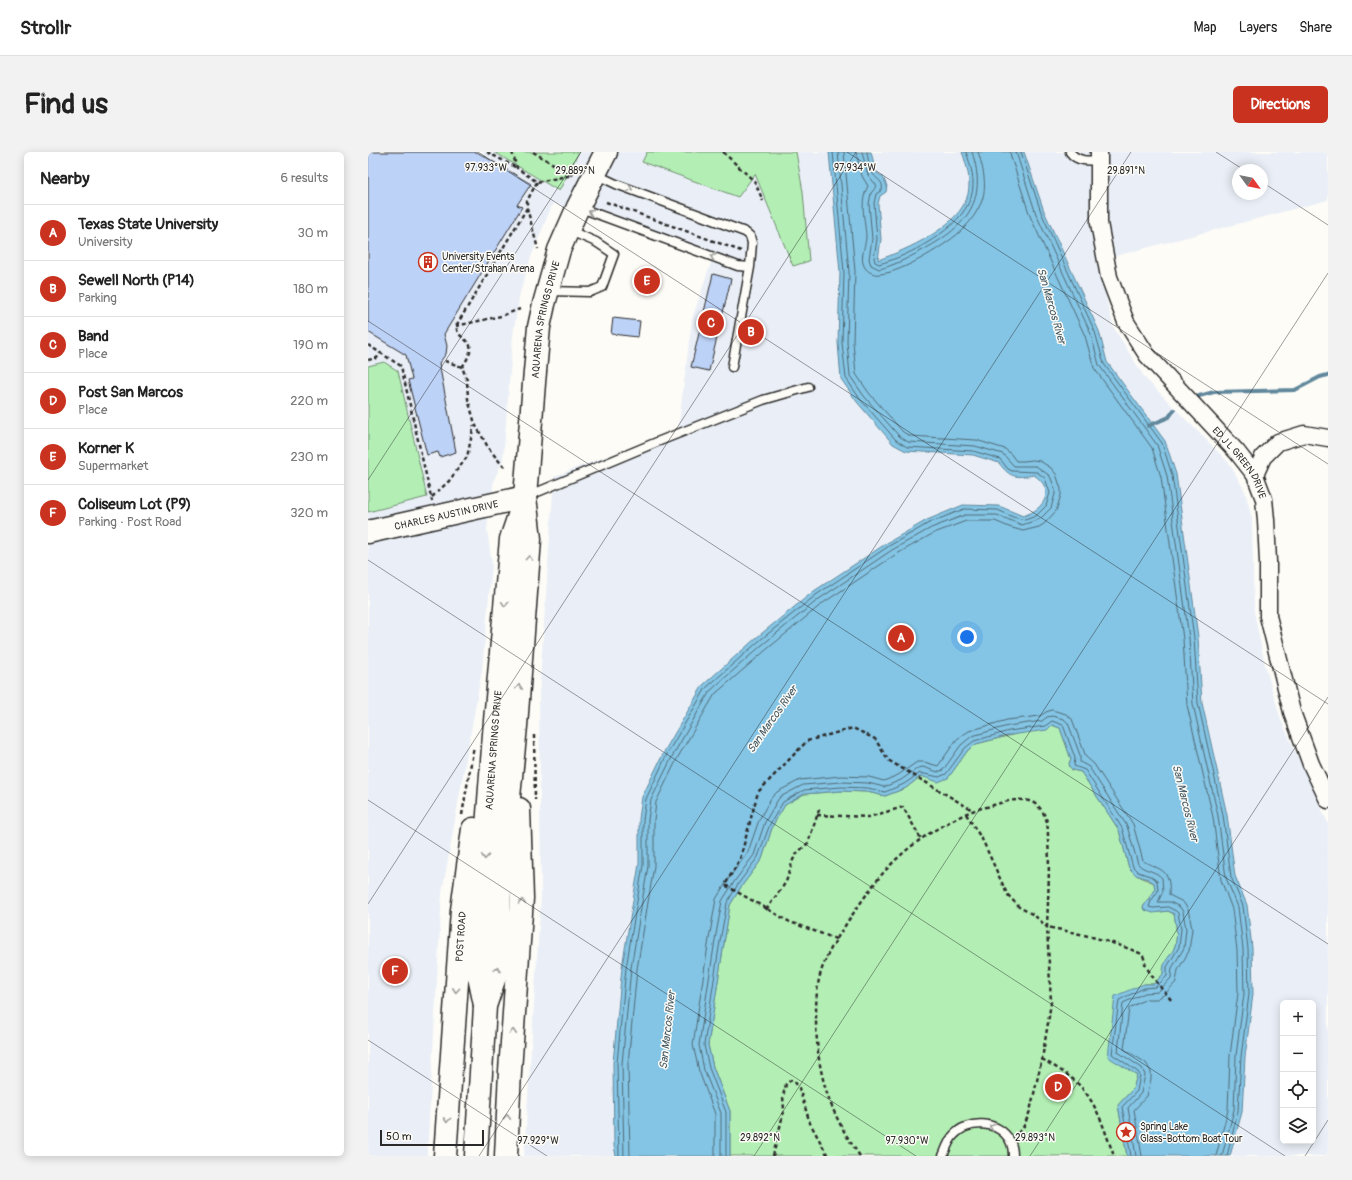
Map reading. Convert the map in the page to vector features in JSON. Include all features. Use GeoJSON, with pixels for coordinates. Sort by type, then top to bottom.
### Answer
{"type":"FeatureCollection","features":[{"type":"Feature","properties":{"kind":"main road","name":"AQUARENA SPRINGS DRIVE"},"geometry":{"type":"LineString","coordinates":[[485,1006],[498,968],[500,888],[516,726],[530,539],[525,497],[539,327],[547,291],[560,250],[578,207],[606,152]]}},
{"type":"Feature","properties":{"kind":"main road","name":"AQUARENA SPRINGS DRIVE"},"geometry":{"type":"LineString","coordinates":[[476,1156],[485,1006],[478,972],[481,906],[511,539],[525,497]]}},
{"type":"Feature","properties":{"kind":"main road","name":"CHARLES AUSTIN DRIVE"},"geometry":{"type":"LineString","coordinates":[[368,532],[525,497]]}},
{"type":"Feature","properties":{"kind":"main road","name":"POST ROAD"},"geometry":{"type":"LineString","coordinates":[[445,1156],[462,910],[480,774],[495,721]]}},
{"type":"Feature","properties":{"kind":"main road"},"geometry":{"type":"LineString","coordinates":[[506,1156],[510,1071],[522,898],[516,726]]}},
{"type":"Feature","properties":{"kind":"street","name":"ED J L GREEN DRIVE"},"geometry":{"type":"LineString","coordinates":[[1099,156],[1099,223],[1109,277],[1126,322],[1147,355],[1236,452],[1255,475],[1264,499],[1266,520],[1268,616],[1292,712],[1311,764],[1328,800]]}},
{"type":"Feature","properties":{"kind":"street"},"geometry":{"type":"LineString","coordinates":[[1255,475],[1263,456],[1278,442],[1304,434],[1328,438]]}},
{"type":"Feature","properties":{"kind":"lane"},"geometry":{"type":"LineString","coordinates":[[1070,152],[1072,156],[1084,161],[1099,156]]}},
{"type":"Feature","properties":{"kind":"lane"},"geometry":{"type":"LineString","coordinates":[[594,174],[616,184],[745,232],[750,236],[752,243],[750,267],[732,367]]}},
{"type":"Feature","properties":{"kind":"lane"},"geometry":{"type":"LineString","coordinates":[[578,207],[738,266],[750,267]]}},
{"type":"Feature","properties":{"kind":"lane"},"geometry":{"type":"LineString","coordinates":[[547,291],[590,292],[602,287],[614,254],[596,242],[568,230]]}},
{"type":"Feature","properties":{"kind":"lane"},"geometry":{"type":"LineString","coordinates":[[525,497],[550,485],[763,400],[808,387]]}},
{"type":"Feature","properties":{"kind":"lane"},"geometry":{"type":"LineString","coordinates":[[944,1156],[947,1145],[953,1136],[961,1129],[972,1125],[983,1124],[994,1126],[1003,1132],[1010,1141],[1014,1156]]}},
{"type":"Feature","properties":{"kind":"path"},"geometry":{"type":"LineString","coordinates":[[487,152],[508,165],[518,168],[537,182],[572,175],[533,152]]}},
{"type":"Feature","properties":{"kind":"path"},"geometry":{"type":"LineString","coordinates":[[512,152],[518,168]]}},
{"type":"Feature","properties":{"kind":"path"},"geometry":{"type":"LineString","coordinates":[[723,152],[755,182],[763,201]]}},
{"type":"Feature","properties":{"kind":"path"},"geometry":{"type":"LineString","coordinates":[[537,182],[527,200],[526,208],[538,249]]}},
{"type":"Feature","properties":{"kind":"path"},"geometry":{"type":"LineString","coordinates":[[606,202],[738,250],[751,252]]}},
{"type":"Feature","properties":{"kind":"path"},"geometry":{"type":"LineString","coordinates":[[462,367],[469,357],[471,349],[468,341],[456,332],[456,326],[526,208]]}},
{"type":"Feature","properties":{"kind":"path"},"geometry":{"type":"LineString","coordinates":[[456,326],[501,316],[520,309]]}},
{"type":"Feature","properties":{"kind":"path"},"geometry":{"type":"LineString","coordinates":[[368,346],[401,366],[432,502]]}},
{"type":"Feature","properties":{"kind":"path"},"geometry":{"type":"LineString","coordinates":[[368,360],[377,358],[380,353]]}},
{"type":"Feature","properties":{"kind":"path"},"geometry":{"type":"LineString","coordinates":[[445,361],[462,367],[467,380],[468,399],[475,424],[489,449],[504,467]]}},
{"type":"Feature","properties":{"kind":"path"},"geometry":{"type":"LineString","coordinates":[[432,497],[449,481],[467,457],[475,424]]}},
{"type":"Feature","properties":{"kind":"path"},"geometry":{"type":"LineString","coordinates":[[836,939],[790,922],[766,910],[725,885],[740,859],[758,792],[807,741],[853,728],[875,739],[888,760],[974,811]]}},
{"type":"Feature","properties":{"kind":"path"},"geometry":{"type":"LineString","coordinates":[[860,1156],[842,1129],[825,1091],[819,1063],[816,1035],[816,999],[822,967],[836,939],[858,907],[884,872],[899,856],[921,840],[966,814],[996,804],[1014,800],[1025,800],[1037,805],[1047,821],[1050,870],[1047,927],[1051,1002],[1042,1059],[1035,1091],[1024,1126],[1010,1141]]}},
{"type":"Feature","properties":{"kind":"path"},"geometry":{"type":"LineString","coordinates":[[766,910],[786,882],[796,854],[808,843],[820,807]]}},
{"type":"Feature","properties":{"kind":"path"},"geometry":{"type":"LineString","coordinates":[[818,815],[869,817],[903,807],[921,840]]}},
{"type":"Feature","properties":{"kind":"path"},"geometry":{"type":"LineString","coordinates":[[966,814],[983,841],[1007,894],[1019,907],[1034,915],[1047,927],[1092,936],[1142,954],[1144,956],[1145,965],[1172,1001]]}},
{"type":"Feature","properties":{"kind":"path"},"geometry":{"type":"LineString","coordinates":[[1042,1059],[1067,1075],[1080,1086],[1089,1097],[1097,1110],[1114,1156]]}},
{"type":"Feature","properties":{"kind":"path"},"geometry":{"type":"LineString","coordinates":[[773,1156],[784,1110],[783,1096],[786,1084],[791,1080],[795,1082],[799,1088],[810,1123],[828,1156]]}},
{"type":"Feature","properties":{"kind":"shaded area"},"geometry":{"type":"Polygon","coordinates":[[[368,152],[1328,152],[1328,200],[1096,261],[1114,328],[1145,378],[1229,463],[1245,491],[1252,519],[1254,611],[1265,665],[1281,720],[1328,823],[1328,1156],[524,1156],[541,897],[539,695],[554,477],[678,430],[692,319],[711,262],[553,203],[531,257],[520,293],[513,335],[503,460],[494,480],[487,529],[492,565],[482,670],[442,893],[427,1156],[368,1156],[368,152]]]}},
{"type":"Feature","properties":{"kind":"green space"},"geometry":{"type":"Polygon","coordinates":[[[494,152],[579,152],[559,191],[494,152]]]}},
{"type":"Feature","properties":{"kind":"green space"},"geometry":{"type":"Polygon","coordinates":[[[647,152],[796,152],[803,192],[809,261],[793,266],[755,174],[738,197],[642,162],[647,152]]]}},
{"type":"Feature","properties":{"kind":"green space"},"geometry":{"type":"Polygon","coordinates":[[[384,362],[398,371],[427,497],[368,512],[368,366],[384,362]]]}},
{"type":"Feature","properties":{"kind":"green space"},"geometry":{"type":"Polygon","coordinates":[[[1052,725],[1060,728],[1071,759],[1069,763],[1072,770],[1081,772],[1119,830],[1129,868],[1136,875],[1154,883],[1155,889],[1143,907],[1144,910],[1160,912],[1168,911],[1174,914],[1177,934],[1175,946],[1164,965],[1163,974],[1154,984],[1144,984],[1137,1075],[1133,1089],[1118,1105],[1127,1156],[730,1156],[730,1111],[713,1067],[708,1045],[730,905],[741,887],[762,859],[773,825],[785,805],[804,794],[841,791],[867,792],[885,796],[906,788],[921,776],[948,778],[968,750],[976,744],[1052,725]]]}},
{"type":"Feature","properties":{"kind":"water","name":"San Marcos River"},"geometry":{"type":"Polygon","coordinates":[[[829,152],[871,152],[876,172],[883,177],[887,186],[886,192],[880,196],[878,204],[881,239],[878,260],[903,250],[930,236],[954,217],[963,206],[968,194],[969,183],[968,173],[962,152],[1024,152],[1044,211],[1099,331],[1107,362],[1165,441],[1176,474],[1198,637],[1202,703],[1227,815],[1235,876],[1247,905],[1252,948],[1253,994],[1245,1057],[1242,1112],[1230,1156],[1127,1156],[1118,1105],[1133,1089],[1137,1075],[1108,1057],[1115,996],[1144,984],[1154,984],[1163,974],[1164,965],[1176,942],[1177,934],[1174,914],[1168,911],[1153,913],[1144,910],[1143,907],[1155,890],[1154,883],[1148,879],[1136,875],[1129,868],[1119,830],[1081,772],[1073,770],[1070,767],[1069,765],[1071,759],[1060,728],[1052,725],[1047,730],[1010,735],[976,744],[968,750],[948,778],[938,782],[921,776],[906,788],[885,796],[867,792],[841,791],[804,794],[785,805],[773,825],[762,859],[741,887],[730,905],[708,1045],[713,1067],[730,1111],[730,1156],[616,1156],[614,1146],[613,1063],[622,967],[639,864],[639,819],[642,797],[665,750],[703,685],[756,638],[814,591],[887,543],[927,520],[963,505],[999,506],[1023,516],[1037,509],[1045,498],[1045,487],[1034,475],[1014,476],[1007,472],[999,463],[973,455],[906,451],[893,444],[857,402],[841,379],[838,343],[840,272],[829,152]]]}},
{"type":"Feature","properties":{"kind":"building","name":"University Events Center/Strahan Arena"},"geometry":{"type":"Polygon","coordinates":[[[368,152],[477,152],[531,184],[517,205],[522,207],[444,334],[447,346],[446,354],[439,363],[456,452],[440,457],[438,452],[427,455],[408,380],[412,379],[406,355],[368,332],[368,152]]]}},
{"type":"Feature","properties":{"kind":"building"},"geometry":{"type":"Polygon","coordinates":[[[713,274],[731,279],[709,371],[691,367],[713,274]]]}},
{"type":"Feature","properties":{"kind":"building"},"geometry":{"type":"Polygon","coordinates":[[[613,318],[640,321],[638,337],[611,334],[613,318]]]}},
{"type":"Feature","properties":{"kind":"waterway"},"geometry":{"type":"LineString","coordinates":[[1199,396],[1214,392],[1295,390],[1320,377],[1328,375]]}},
{"type":"Feature","properties":{"kind":"waterway"},"geometry":{"type":"LineString","coordinates":[[1148,426],[1169,417],[1174,410]]}},
{"type":"Feature","properties":{"kind":"place","name":"University Events Center/Strahan Arena"},"geometry":{"type":"Point","coordinates":[428,262]}},
{"type":"Feature","properties":{"kind":"place","name":"Korner K"},"geometry":{"type":"Point","coordinates":[647,281]}},
{"type":"Feature","properties":{"kind":"place","name":"Band"},"geometry":{"type":"Point","coordinates":[711,323]}},
{"type":"Feature","properties":{"kind":"place","name":"Sewell North (P14)"},"geometry":{"type":"Point","coordinates":[751,332]}},
{"type":"Feature","properties":{"kind":"place","name":"Texas State University"},"geometry":{"type":"Point","coordinates":[901,638]}},
{"type":"Feature","properties":{"kind":"place","name":"Coliseum Lot (P9)"},"geometry":{"type":"Point","coordinates":[395,971]}},
{"type":"Feature","properties":{"kind":"place","name":"Post San Marcos"},"geometry":{"type":"Point","coordinates":[1058,1087]}},
{"type":"Feature","properties":{"kind":"place","name":"Spring Lake Glass-Bottom Boat Tour"},"geometry":{"type":"Point","coordinates":[1126,1132]}}]}
